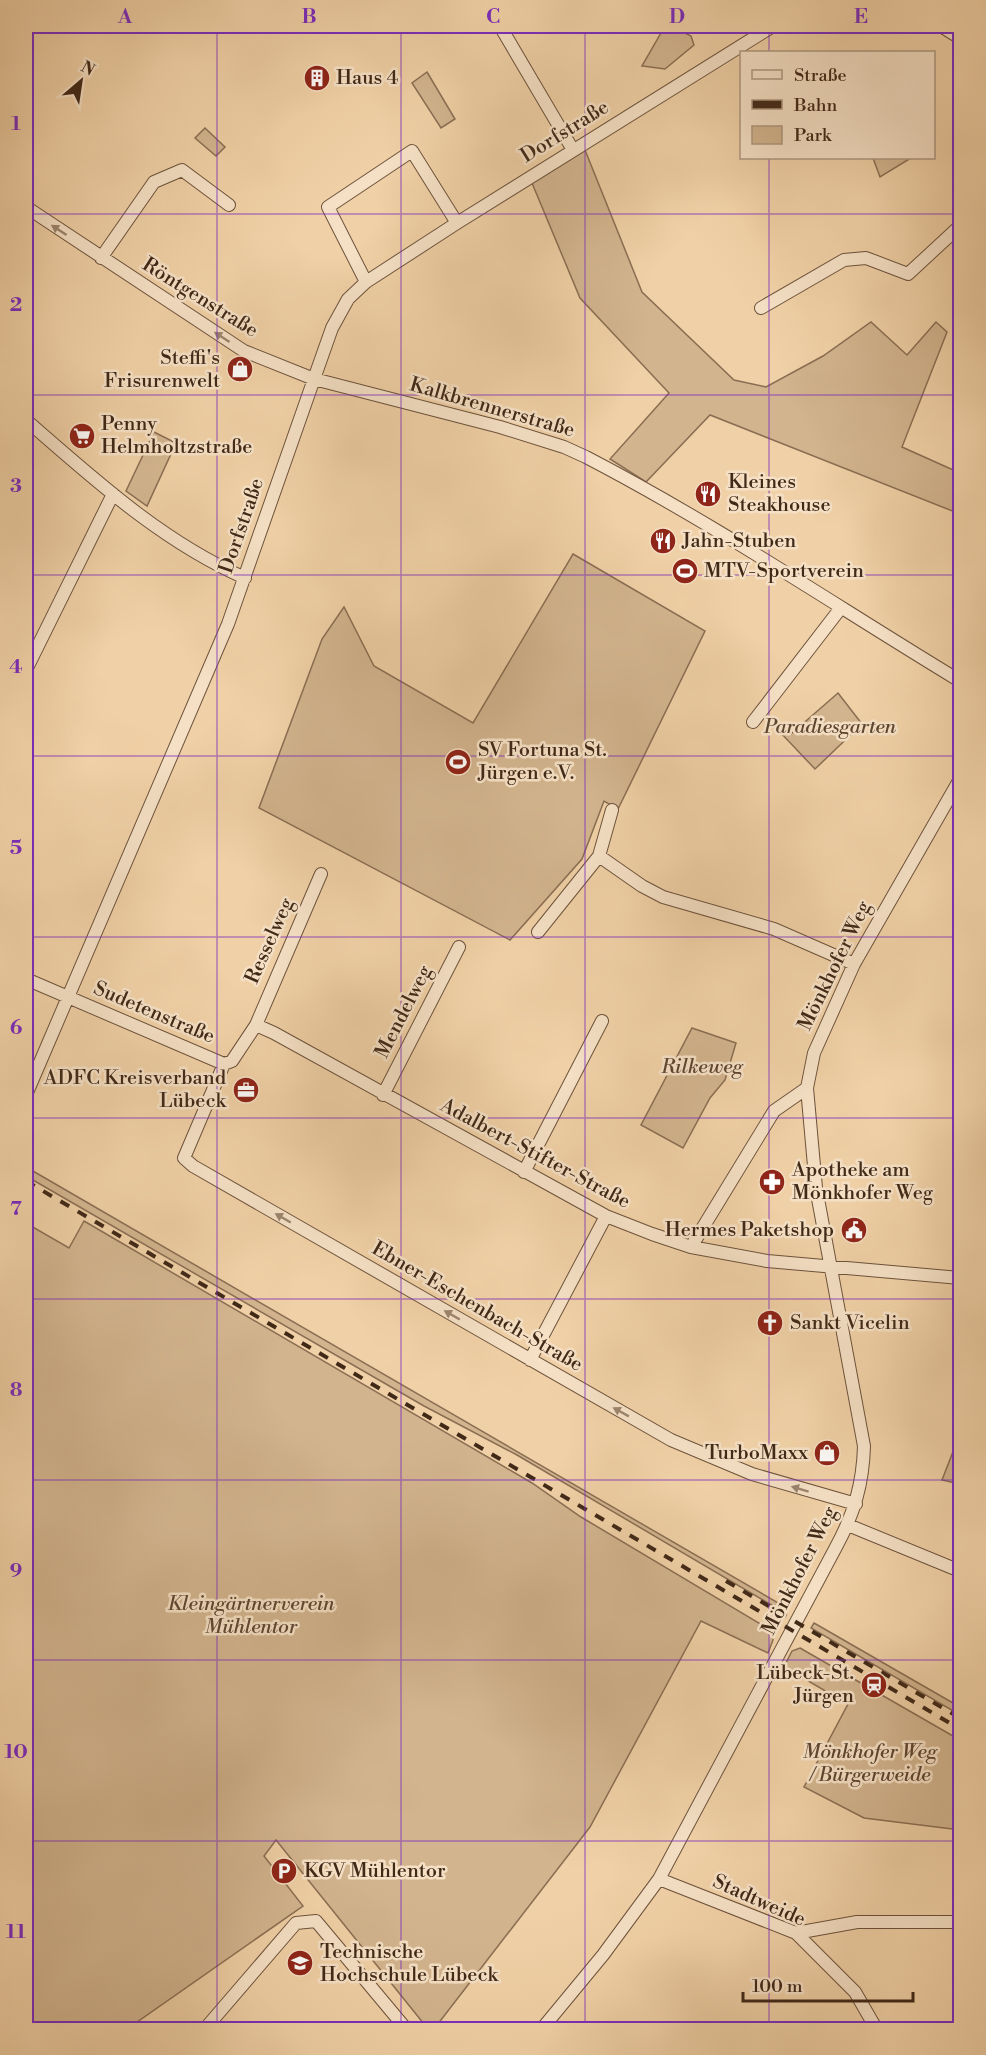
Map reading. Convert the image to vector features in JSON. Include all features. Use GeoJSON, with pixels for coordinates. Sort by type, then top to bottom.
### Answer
{"type":"FeatureCollection","features":[{"type":"Feature","properties":{"kind":"street"},"geometry":{"type":"LineString","coordinates":[[500,26],[573,150]]}},
{"type":"Feature","properties":{"kind":"street","name":"Dorfstraße"},"geometry":{"type":"LineString","coordinates":[[26,1095],[175,749],[245,579],[332,328],[348,299],[366,282],[457,223],[773,26]]}},
{"type":"Feature","properties":{"kind":"street"},"geometry":{"type":"LineString","coordinates":[[941,26],[960,38]]}},
{"type":"Feature","properties":{"kind":"street"},"geometry":{"type":"LineString","coordinates":[[366,282],[328,207],[412,151],[457,223]]}},
{"type":"Feature","properties":{"kind":"street"},"geometry":{"type":"LineString","coordinates":[[102,258],[154,182],[182,170],[229,205]]}},
{"type":"Feature","properties":{"kind":"street","name":"Röntgenstraße"},"geometry":{"type":"LineString","coordinates":[[26,207],[244,351],[314,379]]}},
{"type":"Feature","properties":{"kind":"street"},"geometry":{"type":"LineString","coordinates":[[761,308],[844,260],[866,258],[908,274],[960,226]]}},
{"type":"Feature","properties":{"kind":"street","name":"Kalkbrennerstraße"},"geometry":{"type":"LineString","coordinates":[[314,379],[500,427],[564,447],[620,475],[742,546],[840,609],[960,681]]}},
{"type":"Feature","properties":{"kind":"street"},"geometry":{"type":"LineString","coordinates":[[26,420],[113,494],[175,542],[208,562],[245,579]]}},
{"type":"Feature","properties":{"kind":"street"},"geometry":{"type":"LineString","coordinates":[[26,670],[113,494]]}},
{"type":"Feature","properties":{"kind":"street"},"geometry":{"type":"LineString","coordinates":[[753,722],[840,609]]}},
{"type":"Feature","properties":{"kind":"street","name":"Mönkhofer Weg"},"geometry":{"type":"LineString","coordinates":[[541,2030],[603,1955],[658,1879],[848,1525],[856,1504],[863,1476],[864,1446],[816,1188],[807,1088],[814,1053],[854,964],[960,779]]}},
{"type":"Feature","properties":{"kind":"street"},"geometry":{"type":"LineString","coordinates":[[538,932],[599,856],[612,810]]}},
{"type":"Feature","properties":{"kind":"street"},"geometry":{"type":"LineString","coordinates":[[599,856],[642,886],[663,897],[774,929],[854,964]]}},
{"type":"Feature","properties":{"kind":"street","name":"Resselweg"},"geometry":{"type":"LineString","coordinates":[[256,1025],[258,1015],[321,874]]}},
{"type":"Feature","properties":{"kind":"street","name":"Mendelweg"},"geometry":{"type":"LineString","coordinates":[[383,1095],[459,947]]}},
{"type":"Feature","properties":{"kind":"street","name":"Sudetenstraße"},"geometry":{"type":"LineString","coordinates":[[26,979],[224,1064],[232,1061],[256,1025]]}},
{"type":"Feature","properties":{"kind":"street"},"geometry":{"type":"LineString","coordinates":[[524,1172],[602,1021]]}},
{"type":"Feature","properties":{"kind":"street","name":"Adalbert-Stifter-Straße"},"geometry":{"type":"LineString","coordinates":[[256,1025],[606,1216],[691,1246],[767,1261],[960,1278]]}},
{"type":"Feature","properties":{"kind":"street","name":"Ebner-Eschenbach-Straße"},"geometry":{"type":"LineString","coordinates":[[224,1064],[184,1158],[193,1166],[671,1440],[752,1474],[856,1504]]}},
{"type":"Feature","properties":{"kind":"street"},"geometry":{"type":"LineString","coordinates":[[691,1246],[774,1111],[807,1088]]}},
{"type":"Feature","properties":{"kind":"street"},"geometry":{"type":"LineString","coordinates":[[530,1360],[606,1216]]}},
{"type":"Feature","properties":{"kind":"street"},"geometry":{"type":"LineString","coordinates":[[848,1525],[960,1571]]}},
{"type":"Feature","properties":{"kind":"street","name":"Stadtweide"},"geometry":{"type":"LineString","coordinates":[[658,1879],[796,1933],[855,1992],[878,2030]]}},
{"type":"Feature","properties":{"kind":"street"},"geometry":{"type":"LineString","coordinates":[[204,2030],[296,1923],[315,1921],[407,2030]]}},
{"type":"Feature","properties":{"kind":"street"},"geometry":{"type":"LineString","coordinates":[[796,1933],[857,1922],[960,1922]]}},
{"type":"Feature","properties":{"kind":"green space"},"geometry":{"type":"Polygon","coordinates":[[[665,26],[671,26],[691,36],[694,45],[665,69],[642,66],[665,26]]]}},
{"type":"Feature","properties":{"kind":"green space"},"geometry":{"type":"Polygon","coordinates":[[[427,72],[455,119],[441,128],[412,83],[427,72]]]}},
{"type":"Feature","properties":{"kind":"green space"},"geometry":{"type":"Polygon","coordinates":[[[205,128],[225,147],[216,156],[195,138],[205,128]]]}},
{"type":"Feature","properties":{"kind":"green space"},"geometry":{"type":"Polygon","coordinates":[[[585,150],[642,292],[734,380],[766,387],[823,356],[871,322],[907,355],[936,322],[947,332],[902,447],[960,473],[960,514],[710,415],[646,482],[610,459],[669,393],[580,298],[532,183],[585,150]]]}},
{"type":"Feature","properties":{"kind":"green space"},"geometry":{"type":"Polygon","coordinates":[[[873,159],[909,159],[880,177],[873,159]]]}},
{"type":"Feature","properties":{"kind":"green space"},"geometry":{"type":"Polygon","coordinates":[[[154,432],[176,443],[147,506],[126,491],[154,432]]]}},
{"type":"Feature","properties":{"kind":"green space","name":"SV Fortuna St. Jürgen e.V."},"geometry":{"type":"Polygon","coordinates":[[[573,554],[705,631],[618,809],[604,801],[582,859],[510,940],[259,808],[322,639],[344,607],[374,666],[473,723],[573,554]]]}},
{"type":"Feature","properties":{"kind":"green space","name":"Paradiesgarten"},"geometry":{"type":"Polygon","coordinates":[[[838,693],[862,724],[815,769],[778,730],[783,727],[791,734],[838,693]]]}},
{"type":"Feature","properties":{"kind":"green space","name":"Rilkeweg"},"geometry":{"type":"Polygon","coordinates":[[[692,1028],[736,1043],[725,1080],[710,1098],[683,1148],[641,1125],[692,1028]]]}},
{"type":"Feature","properties":{"kind":"green space"},"geometry":{"type":"Polygon","coordinates":[[[26,1167],[787,1608],[785,1613],[517,1455],[424,1406],[26,1176],[26,1167]]]}},
{"type":"Feature","properties":{"kind":"green space","name":"Kleingärtnerverein Mühlentor"},"geometry":{"type":"Polygon","coordinates":[[[84,1221],[532,1483],[581,1517],[772,1631],[773,1640],[768,1653],[701,1621],[590,1827],[434,2029],[428,2029],[276,1840],[264,1856],[303,1906],[127,2029],[26,2029],[26,1223],[69,1248],[84,1221]]]}},
{"type":"Feature","properties":{"kind":"green space"},"geometry":{"type":"Polygon","coordinates":[[[960,1441],[960,1484],[942,1480],[956,1444],[960,1441]]]}},
{"type":"Feature","properties":{"kind":"green space"},"geometry":{"type":"Polygon","coordinates":[[[814,1623],[960,1707],[960,1715],[811,1628],[814,1623]]]}},
{"type":"Feature","properties":{"kind":"green space","name":"Mönkhofer Weg / Bürgerweide"},"geometry":{"type":"Polygon","coordinates":[[[800,1648],[960,1740],[960,1830],[864,1818],[804,1787],[848,1704],[784,1667],[792,1651],[800,1648]]]}},
{"type":"Feature","properties":{"kind":"railway"},"geometry":{"type":"LineString","coordinates":[[26,1181],[960,1729]]}},
{"type":"Feature","properties":{"kind":"railway"},"geometry":{"type":"LineString","coordinates":[[726,1581],[960,1718]]}},
{"type":"Feature","properties":{"kind":"place","name":"Haus 4"},"geometry":{"type":"Point","coordinates":[317,78]}},
{"type":"Feature","properties":{"kind":"place","name":"Steffi's Frisurenwelt"},"geometry":{"type":"Point","coordinates":[240,369]}},
{"type":"Feature","properties":{"kind":"place","name":"Penny Helmholtzstraße"},"geometry":{"type":"Point","coordinates":[82,436]}},
{"type":"Feature","properties":{"kind":"place","name":"Kleines Steakhouse"},"geometry":{"type":"Point","coordinates":[708,494]}},
{"type":"Feature","properties":{"kind":"place","name":"Jahn-Stuben"},"geometry":{"type":"Point","coordinates":[663,541]}},
{"type":"Feature","properties":{"kind":"place","name":"MTV-Sportverein"},"geometry":{"type":"Point","coordinates":[685,571]}},
{"type":"Feature","properties":{"kind":"place","name":"SV Fortuna St. Jürgen e.V."},"geometry":{"type":"Point","coordinates":[458,762]}},
{"type":"Feature","properties":{"kind":"place","name":"ADFC Kreisverband Lübeck"},"geometry":{"type":"Point","coordinates":[246,1090]}},
{"type":"Feature","properties":{"kind":"place","name":"Apotheke am Mönkhofer Weg"},"geometry":{"type":"Point","coordinates":[772,1182]}},
{"type":"Feature","properties":{"kind":"place","name":"Hermes Paketshop"},"geometry":{"type":"Point","coordinates":[854,1230]}},
{"type":"Feature","properties":{"kind":"place","name":"Sankt Vicelin"},"geometry":{"type":"Point","coordinates":[770,1323]}},
{"type":"Feature","properties":{"kind":"place","name":"TurboMaxx"},"geometry":{"type":"Point","coordinates":[827,1453]}},
{"type":"Feature","properties":{"kind":"place","name":"Lübeck-St. Jürgen"},"geometry":{"type":"Point","coordinates":[874,1685]}},
{"type":"Feature","properties":{"kind":"place","name":"KGV Mühlentor"},"geometry":{"type":"Point","coordinates":[284,1871]}},
{"type":"Feature","properties":{"kind":"place","name":"Technische Hochschule Lübeck"},"geometry":{"type":"Point","coordinates":[300,1963]}}]}
